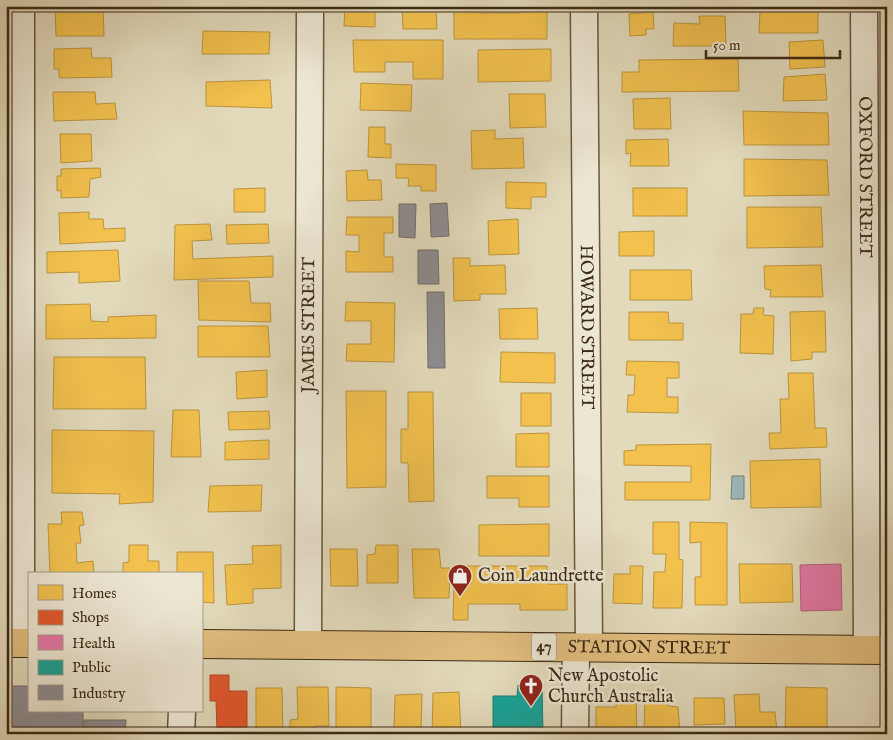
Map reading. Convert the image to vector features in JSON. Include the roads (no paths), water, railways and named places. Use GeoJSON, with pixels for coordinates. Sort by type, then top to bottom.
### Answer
{"type":"FeatureCollection","features":[{"type":"Feature","properties":{"kind":"main road","name":"STATION STREET"},"geometry":{"type":"LineString","coordinates":[[202,644],[877,650]]}},
{"type":"Feature","properties":{"kind":"street"},"geometry":{"type":"LineString","coordinates":[[19,643],[21,6]]}},
{"type":"Feature","properties":{"kind":"street","name":"JAMES STREET"},"geometry":{"type":"LineString","coordinates":[[308,645],[310,6]]}},
{"type":"Feature","properties":{"kind":"street","name":"HOWARD STREET"},"geometry":{"type":"LineString","coordinates":[[575,734],[583,647],[584,6]]}},
{"type":"Feature","properties":{"kind":"street","name":"OXFORD STREET"},"geometry":{"type":"LineString","coordinates":[[864,6],[877,650]]}},
{"type":"Feature","properties":{"kind":"street"},"geometry":{"type":"LineString","coordinates":[[181,734],[182,712]]}},
{"type":"Feature","properties":{"kind":"water"},"geometry":{"type":"Polygon","coordinates":[[[732,476],[744,476],[744,499],[731,499],[732,476]]]}},
{"type":"Feature","properties":{"kind":"place","name":"Coin Laundrette"},"geometry":{"type":"Point","coordinates":[460,597]}},
{"type":"Feature","properties":{"kind":"place","name":"New Apostolic Church Australia"},"geometry":{"type":"Point","coordinates":[531,707]}}]}
